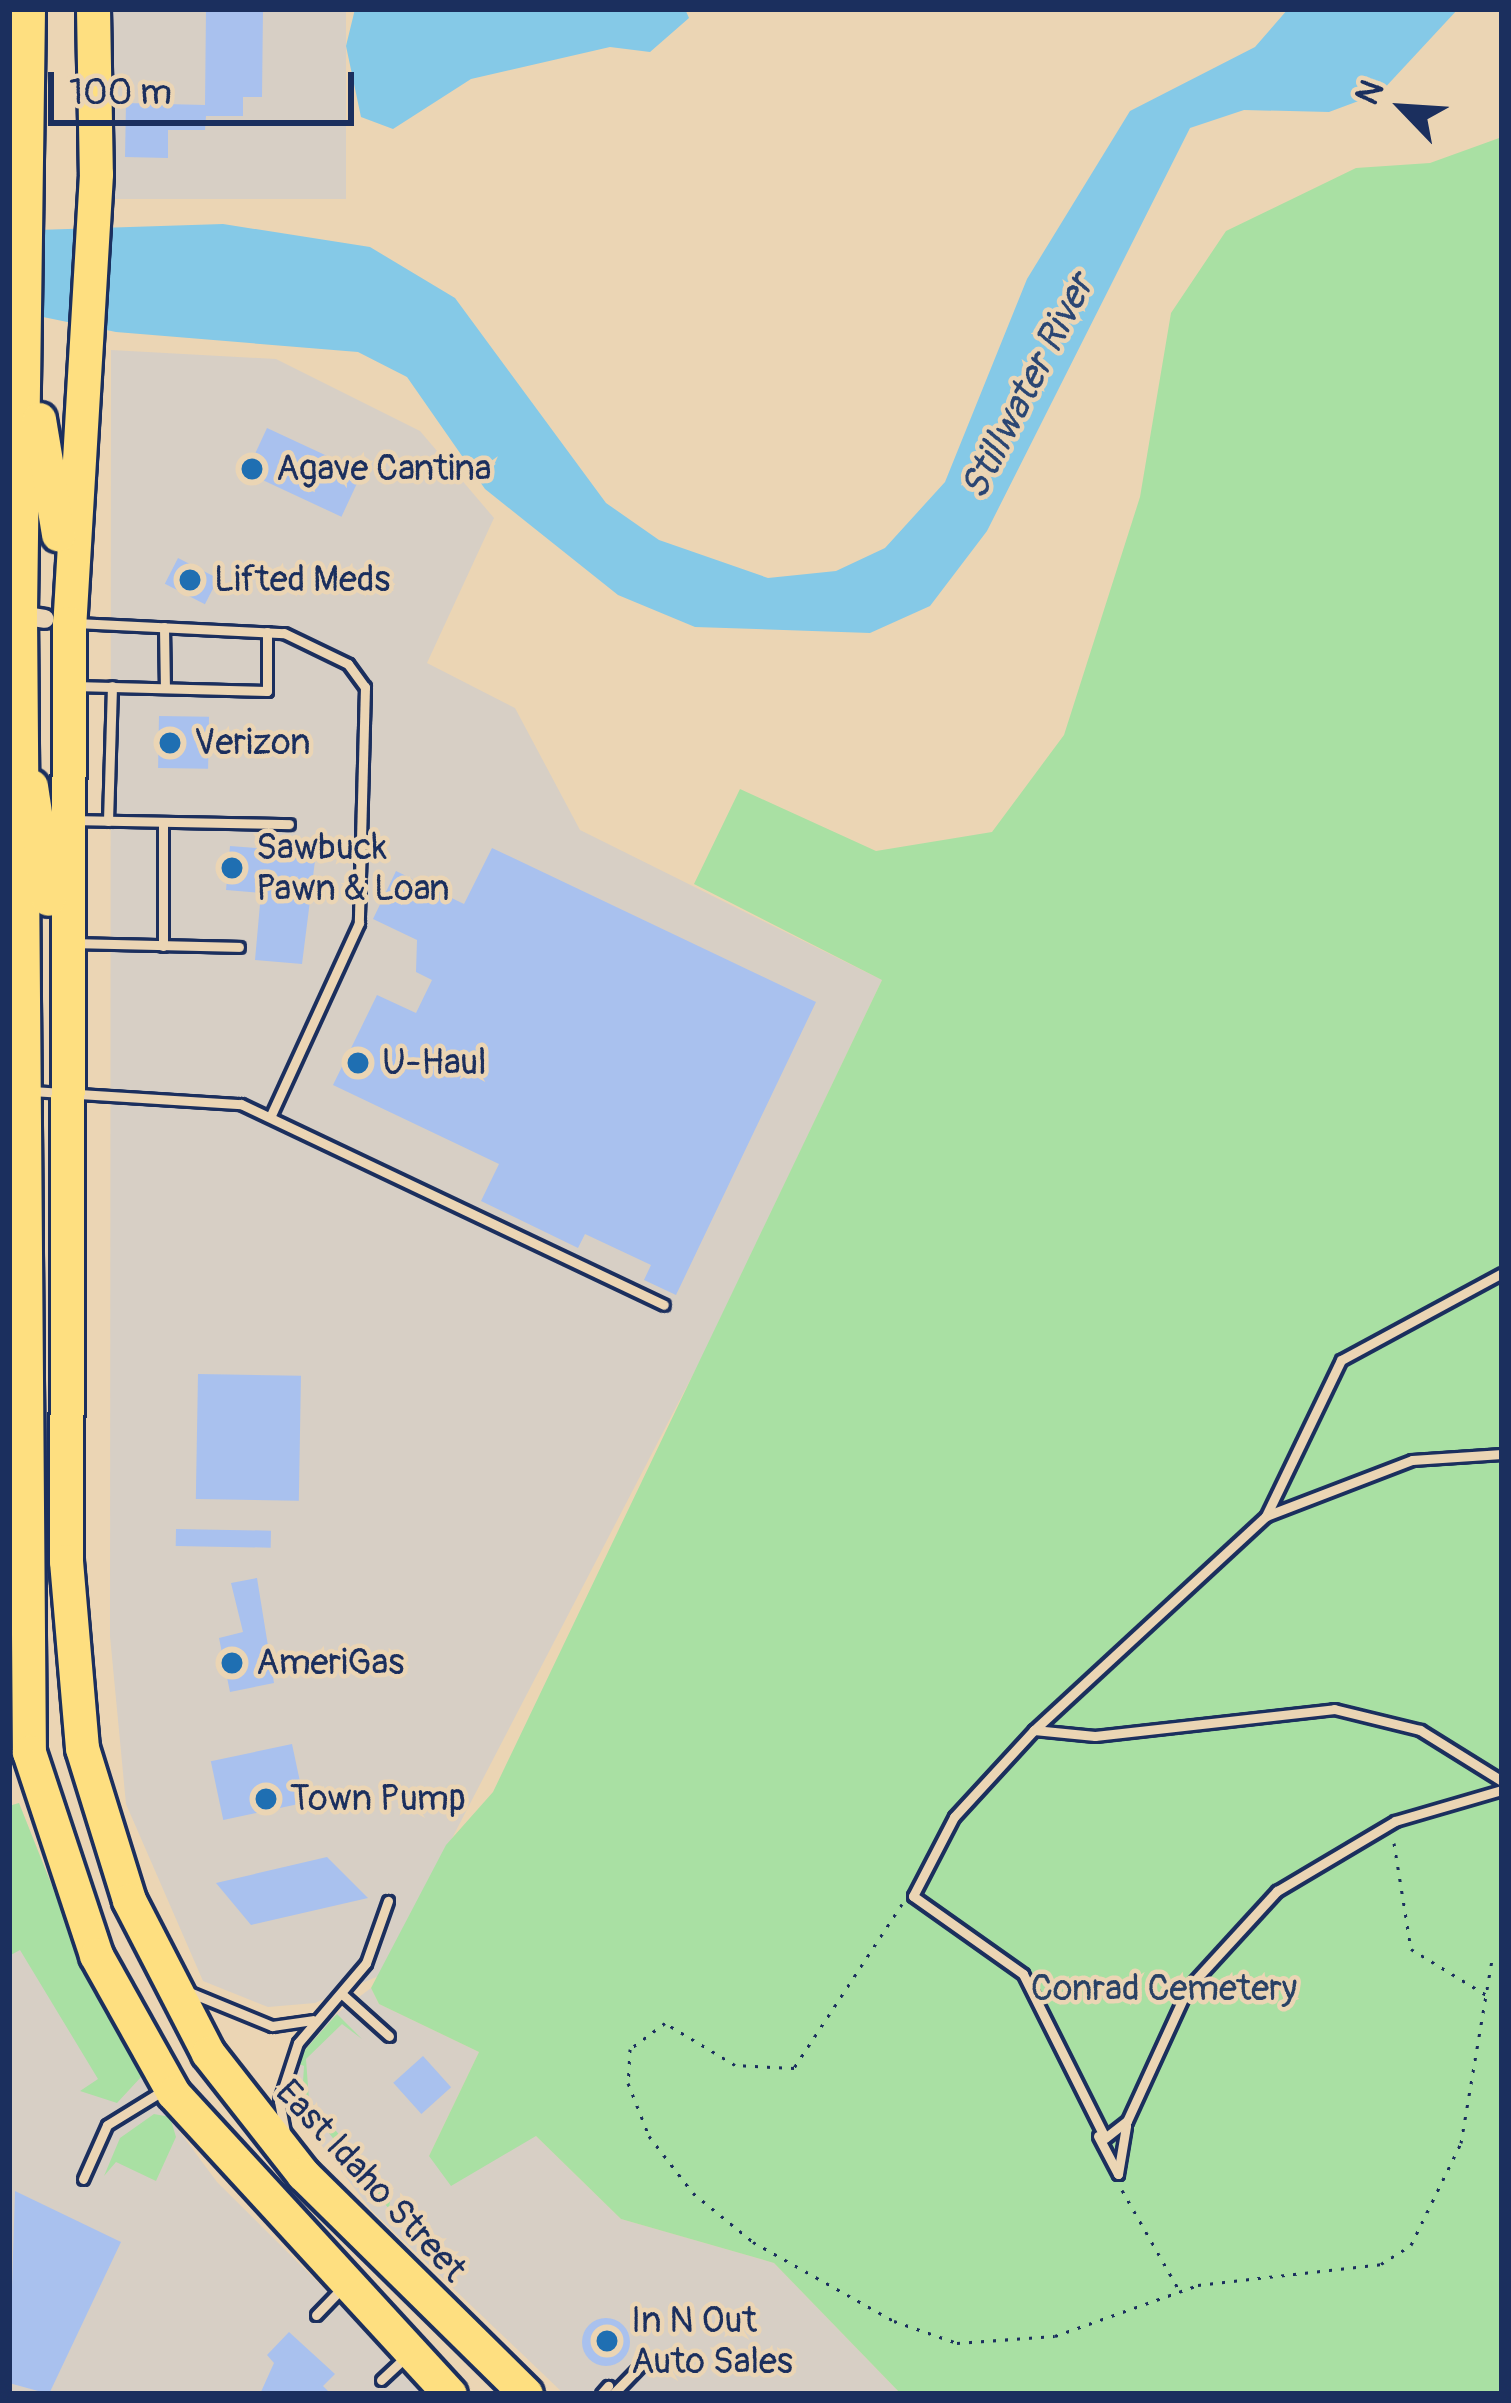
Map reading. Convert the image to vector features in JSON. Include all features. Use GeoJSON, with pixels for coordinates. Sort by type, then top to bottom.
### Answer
{"type":"FeatureCollection","features":[{"type":"Feature","properties":{"kind":"highway","name":"East Idaho Street"},"geometry":{"type":"LineString","coordinates":[[28,9],[26,374],[36,617],[69,686],[73,1679],[110,1849],[159,1966],[242,2102],[303,2174],[526,2394]]}},
{"type":"Feature","properties":{"kind":"highway","name":"East Idaho Street"},"geometry":{"type":"LineString","coordinates":[[93,9],[96,174],[83,333],[36,617],[15,663],[21,761],[16,1092],[19,1761],[96,1955],[169,2087],[342,2288],[450,2394]]}},
{"type":"Feature","properties":{"kind":"highway"},"geometry":{"type":"LineString","coordinates":[[26,374],[36,617]]}},
{"type":"Feature","properties":{"kind":"highway"},"geometry":{"type":"LineString","coordinates":[[21,761],[44,823],[56,1042],[70,1091]]}},
{"type":"Feature","properties":{"kind":"lane"},"geometry":{"type":"LineString","coordinates":[[36,617],[267,632],[315,643],[365,687],[359,923],[271,1115]]}},
{"type":"Feature","properties":{"kind":"lane"},"geometry":{"type":"LineString","coordinates":[[164,627],[165,688]]}},
{"type":"Feature","properties":{"kind":"lane"},"geometry":{"type":"LineString","coordinates":[[69,686],[266,691],[267,632]]}},
{"type":"Feature","properties":{"kind":"lane"},"geometry":{"type":"LineString","coordinates":[[108,821],[112,686]]}},
{"type":"Feature","properties":{"kind":"lane"},"geometry":{"type":"LineString","coordinates":[[69,820],[289,824]]}},
{"type":"Feature","properties":{"kind":"lane"},"geometry":{"type":"LineString","coordinates":[[163,822],[163,946]]}},
{"type":"Feature","properties":{"kind":"lane"},"geometry":{"type":"LineString","coordinates":[[70,943],[239,947]]}},
{"type":"Feature","properties":{"kind":"lane"},"geometry":{"type":"LineString","coordinates":[[16,1092],[218,1098],[271,1115],[664,1305]]}},
{"type":"Feature","properties":{"kind":"lane"},"geometry":{"type":"LineString","coordinates":[[1266,1516],[1302,1421],[1341,1360],[1502,1273]]}},
{"type":"Feature","properties":{"kind":"lane"},"geometry":{"type":"LineString","coordinates":[[1118,2174],[1023,1974],[926,1913],[912,1885],[954,1817],[1034,1730],[1266,1516],[1412,1460],[1502,1454]]}},
{"type":"Feature","properties":{"kind":"lane"},"geometry":{"type":"LineString","coordinates":[[1034,1730],[1095,1736],[1334,1708],[1420,1730],[1502,1786]]}},
{"type":"Feature","properties":{"kind":"lane"},"geometry":{"type":"LineString","coordinates":[[1118,2174],[1127,2121],[1173,2012],[1224,1942],[1277,1891],[1390,1823],[1502,1786]]}},
{"type":"Feature","properties":{"kind":"lane"},"geometry":{"type":"LineString","coordinates":[[303,2174],[280,2101],[318,2018],[342,1994],[388,1900]]}},
{"type":"Feature","properties":{"kind":"lane"},"geometry":{"type":"LineString","coordinates":[[159,1966],[239,2017],[272,2026],[318,2018]]}},
{"type":"Feature","properties":{"kind":"lane"},"geometry":{"type":"LineString","coordinates":[[342,1994],[389,2036]]}},
{"type":"Feature","properties":{"kind":"lane"},"geometry":{"type":"LineString","coordinates":[[83,2179],[107,2126],[169,2087]]}},
{"type":"Feature","properties":{"kind":"lane"},"geometry":{"type":"LineString","coordinates":[[1091,2124],[1105,2138],[1127,2121]]}},
{"type":"Feature","properties":{"kind":"lane"},"geometry":{"type":"LineString","coordinates":[[316,2315],[342,2288]]}},
{"type":"Feature","properties":{"kind":"lane"},"geometry":{"type":"LineString","coordinates":[[381,2380],[408,2355]]}},
{"type":"Feature","properties":{"kind":"lane"},"geometry":{"type":"LineString","coordinates":[[608,2391],[644,2362]]}},
{"type":"Feature","properties":{"kind":"path"},"geometry":{"type":"LineString","coordinates":[[1390,1823],[1411,1949],[1488,1996]]}},
{"type":"Feature","properties":{"kind":"path"},"geometry":{"type":"LineString","coordinates":[[912,1885],[794,2068],[735,2065],[665,2023],[644,2029],[628,2083],[650,2135],[693,2193],[753,2242],[894,2321],[957,2343],[1055,2336],[1180,2291],[1265,2270],[1381,2264],[1412,2245],[1461,2143],[1493,1954]]}},
{"type":"Feature","properties":{"kind":"path"},"geometry":{"type":"LineString","coordinates":[[1118,2174],[1180,2291]]}},
{"type":"Feature","properties":{"kind":"shaded area"},"geometry":{"type":"Polygon","coordinates":[[[113,9],[346,9],[346,199],[113,199],[113,9]]]}},
{"type":"Feature","properties":{"kind":"shaded area"},"geometry":{"type":"Polygon","coordinates":[[[111,350],[276,359],[420,431],[494,518],[427,663],[515,708],[580,830],[882,980],[700,1361],[381,1975],[315,2003],[268,2007],[203,1981],[126,1804],[110,1636],[111,350]]]}},
{"type":"Feature","properties":{"kind":"shaded area"},"geometry":{"type":"Polygon","coordinates":[[[19,1803],[87,1975],[168,2116],[217,2182],[430,2394],[9,2394],[9,1806],[19,1803]]]}},
{"type":"Feature","properties":{"kind":"shaded area"},"geometry":{"type":"Polygon","coordinates":[[[371,1988],[379,2004],[479,2052],[429,2156],[536,2136],[621,2219],[774,2263],[901,2394],[564,2394],[371,2210],[293,2108],[294,2062],[311,2033],[371,1988]]]}},
{"type":"Feature","properties":{"kind":"green space","name":"Conrad Cemetery"},"geometry":{"type":"Polygon","coordinates":[[[1502,137],[1502,2394],[901,2394],[774,2263],[621,2219],[536,2136],[451,2186],[429,2156],[479,2052],[379,2004],[371,1988],[446,1845],[493,1792],[882,980],[694,884],[740,789],[876,851],[992,832],[1064,735],[1140,497],[1171,313],[1226,231],[1356,168],[1430,163],[1502,137]]]}},
{"type":"Feature","properties":{"kind":"green space"},"geometry":{"type":"Polygon","coordinates":[[[19,1803],[87,1974],[142,2076],[117,2103],[80,2091],[98,2079],[20,1950],[9,1956],[9,1806],[19,1803]]]}},
{"type":"Feature","properties":{"kind":"green space"},"geometry":{"type":"Polygon","coordinates":[[[337,2014],[362,2039],[342,2024],[306,2059],[309,2100],[391,2194],[389,2209],[302,2099],[304,2066],[294,2062],[337,2014]]]}},
{"type":"Feature","properties":{"kind":"green space"},"geometry":{"type":"Polygon","coordinates":[[[154,2114],[170,2117],[176,2137],[156,2181],[116,2162],[104,2176],[120,2138],[154,2114]]]}},
{"type":"Feature","properties":{"kind":"water"},"geometry":{"type":"Polygon","coordinates":[[[355,9],[685,9],[689,18],[650,52],[610,47],[471,79],[393,129],[361,117],[346,46],[355,9]]]}},
{"type":"Feature","properties":{"kind":"water","name":"Stillwater River"},"geometry":{"type":"Polygon","coordinates":[[[1288,9],[1458,9],[1380,93],[1329,112],[1244,110],[1190,128],[987,531],[930,606],[870,633],[695,627],[618,595],[485,489],[407,377],[358,352],[116,332],[9,310],[37,230],[223,224],[370,247],[455,298],[606,503],[659,540],[768,578],[836,571],[885,548],[945,482],[1027,279],[1130,111],[1255,47],[1288,9]]]}},
{"type":"Feature","properties":{"kind":"building"},"geometry":{"type":"Polygon","coordinates":[[[206,9],[263,9],[262,97],[243,97],[243,116],[206,116],[205,130],[168,130],[168,158],[125,157],[126,103],[205,105],[206,9]]]}},
{"type":"Feature","properties":{"kind":"building"},"geometry":{"type":"Polygon","coordinates":[[[267,428],[362,472],[341,517],[246,472],[267,428]]]}},
{"type":"Feature","properties":{"kind":"building"},"geometry":{"type":"Polygon","coordinates":[[[178,558],[218,578],[205,604],[165,584],[178,558]]]}},
{"type":"Feature","properties":{"kind":"building"},"geometry":{"type":"Polygon","coordinates":[[[159,716],[209,717],[208,769],[158,768],[159,716]]]}},
{"type":"Feature","properties":{"kind":"building"},"geometry":{"type":"Polygon","coordinates":[[[230,846],[316,853],[302,964],[255,960],[261,893],[226,890],[230,846]]]}},
{"type":"Feature","properties":{"kind":"building"},"geometry":{"type":"Polygon","coordinates":[[[492,848],[816,1002],[676,1295],[644,1280],[651,1265],[585,1234],[578,1248],[481,1201],[499,1164],[333,1085],[377,995],[416,1013],[432,980],[416,972],[417,940],[373,919],[396,871],[464,904],[492,848]]]}},
{"type":"Feature","properties":{"kind":"building"},"geometry":{"type":"Polygon","coordinates":[[[198,1374],[301,1376],[299,1501],[196,1499],[198,1374]]]}},
{"type":"Feature","properties":{"kind":"building"},"geometry":{"type":"Polygon","coordinates":[[[176,1529],[271,1531],[271,1548],[176,1546],[176,1529]]]}},
{"type":"Feature","properties":{"kind":"building"},"geometry":{"type":"Polygon","coordinates":[[[257,1578],[274,1683],[230,1692],[219,1638],[243,1632],[231,1583],[257,1578]]]}},
{"type":"Feature","properties":{"kind":"building"},"geometry":{"type":"Polygon","coordinates":[[[292,1744],[304,1803],[223,1820],[211,1761],[292,1744]]]}},
{"type":"Feature","properties":{"kind":"building"},"geometry":{"type":"Polygon","coordinates":[[[327,1857],[368,1898],[251,1925],[216,1883],[327,1857]]]}},
{"type":"Feature","properties":{"kind":"building"},"geometry":{"type":"Polygon","coordinates":[[[423,2056],[451,2087],[421,2114],[393,2083],[423,2056]]]}},
{"type":"Feature","properties":{"kind":"building"},"geometry":{"type":"Polygon","coordinates":[[[15,2191],[121,2242],[49,2394],[9,2383],[15,2191]]]}},
{"type":"Feature","properties":{"kind":"building"},"geometry":{"type":"Polygon","coordinates":[[[606,2318],[623,2325],[630,2342],[623,2359],[606,2366],[589,2359],[582,2342],[589,2325],[606,2318]]]}},
{"type":"Feature","properties":{"kind":"building"},"geometry":{"type":"Polygon","coordinates":[[[289,2332],[335,2374],[323,2386],[331,2394],[260,2394],[274,2363],[267,2355],[289,2332]]]}},
{"type":"Feature","properties":{"kind":"place","name":"Agave Cantina"},"geometry":{"type":"Point","coordinates":[252,469]}},
{"type":"Feature","properties":{"kind":"place","name":"Lifted Meds"},"geometry":{"type":"Point","coordinates":[190,580]}},
{"type":"Feature","properties":{"kind":"place","name":"Verizon"},"geometry":{"type":"Point","coordinates":[170,743]}},
{"type":"Feature","properties":{"kind":"place","name":"Sawbuck Pawn & Loan"},"geometry":{"type":"Point","coordinates":[232,868]}},
{"type":"Feature","properties":{"kind":"place","name":"U-Haul"},"geometry":{"type":"Point","coordinates":[358,1063]}},
{"type":"Feature","properties":{"kind":"place","name":"AmeriGas"},"geometry":{"type":"Point","coordinates":[232,1663]}},
{"type":"Feature","properties":{"kind":"place","name":"Town Pump"},"geometry":{"type":"Point","coordinates":[266,1799]}},
{"type":"Feature","properties":{"kind":"place","name":"In N Out Auto Sales"},"geometry":{"type":"Point","coordinates":[607,2341]}}]}
